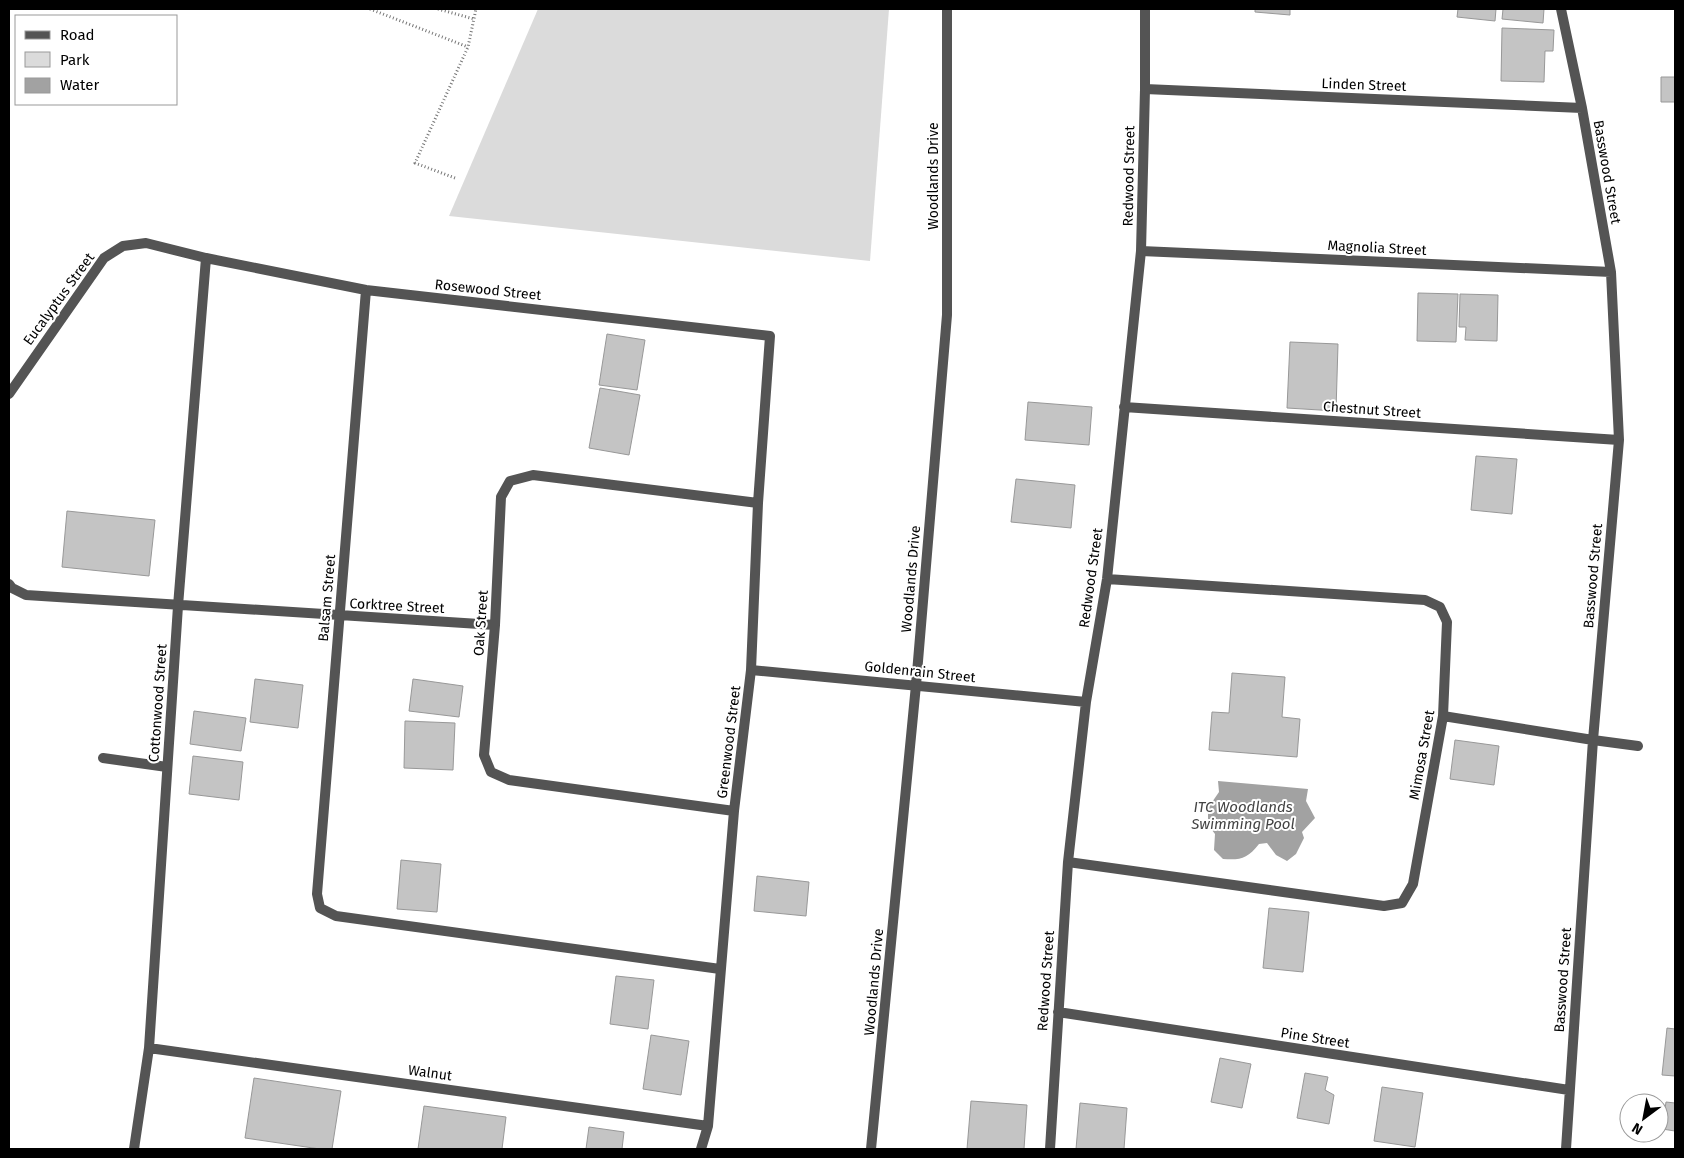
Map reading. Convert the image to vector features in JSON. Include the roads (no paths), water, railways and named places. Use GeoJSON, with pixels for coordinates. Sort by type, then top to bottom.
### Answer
{"type":"FeatureCollection","features":[{"type":"Feature","properties":{"kind":"street","name":"Woodlands Drive"},"geometry":{"type":"LineString","coordinates":[[871,1149],[916,685],[947,315],[947,9]]}},
{"type":"Feature","properties":{"kind":"street","name":"Redwood Street"},"geometry":{"type":"LineString","coordinates":[[1050,1149],[1068,862],[1086,702],[1107,579],[1141,251],[1145,9]]}},
{"type":"Feature","properties":{"kind":"street","name":"Basswood Street"},"geometry":{"type":"LineString","coordinates":[[1561,9],[1582,108],[1610,272],[1619,440],[1592,740],[1566,1149]]}},
{"type":"Feature","properties":{"kind":"street","name":"Linden Street"},"geometry":{"type":"LineString","coordinates":[[1145,89],[1582,108]]}},
{"type":"Feature","properties":{"kind":"street","name":"Eucalyptus Street"},"geometry":{"type":"LineString","coordinates":[[9,394],[104,258],[123,246],[146,242],[206,258]]}},
{"type":"Feature","properties":{"kind":"street","name":"Magnolia Street"},"geometry":{"type":"LineString","coordinates":[[1141,251],[1610,272]]}},
{"type":"Feature","properties":{"kind":"street","name":"Rosewood Street"},"geometry":{"type":"LineString","coordinates":[[206,258],[366,290],[770,336]]}},
{"type":"Feature","properties":{"kind":"street","name":"Cottonwood Street"},"geometry":{"type":"LineString","coordinates":[[134,1149],[150,1048],[178,606],[206,258]]}},
{"type":"Feature","properties":{"kind":"street","name":"Balsam Street"},"geometry":{"type":"LineString","coordinates":[[366,290],[317,894],[320,908],[336,916],[720,969]]}},
{"type":"Feature","properties":{"kind":"street","name":"Greenwood Street"},"geometry":{"type":"LineString","coordinates":[[701,1149],[708,1126],[734,811],[751,670],[758,503],[770,336]]}},
{"type":"Feature","properties":{"kind":"street","name":"Chestnut Street"},"geometry":{"type":"LineString","coordinates":[[1124,407],[1619,440]]}},
{"type":"Feature","properties":{"kind":"street","name":"Oak Street"},"geometry":{"type":"LineString","coordinates":[[734,811],[509,780],[492,772],[484,755],[495,625],[502,497],[510,480],[533,475],[758,503]]}},
{"type":"Feature","properties":{"kind":"street","name":"Mimosa Street"},"geometry":{"type":"LineString","coordinates":[[1068,862],[1384,906],[1402,903],[1413,884],[1443,716],[1447,622],[1440,607],[1425,600],[1107,579]]}},
{"type":"Feature","properties":{"kind":"street"},"geometry":{"type":"LineString","coordinates":[[9,584],[12,588],[26,595],[178,606]]}},
{"type":"Feature","properties":{"kind":"street","name":"Corktree Street"},"geometry":{"type":"LineString","coordinates":[[178,606],[495,625]]}},
{"type":"Feature","properties":{"kind":"street","name":"Goldenrain Street"},"geometry":{"type":"LineString","coordinates":[[751,670],[1086,702]]}},
{"type":"Feature","properties":{"kind":"street"},"geometry":{"type":"LineString","coordinates":[[1443,716],[1638,746]]}},
{"type":"Feature","properties":{"kind":"street"},"geometry":{"type":"LineString","coordinates":[[102,758],[167,767]]}},
{"type":"Feature","properties":{"kind":"street","name":"Pine Street"},"geometry":{"type":"LineString","coordinates":[[1058,1012],[1569,1090]]}},
{"type":"Feature","properties":{"kind":"street","name":"Walnut"},"geometry":{"type":"LineString","coordinates":[[150,1048],[708,1126]]}},
{"type":"Feature","properties":{"kind":"water","name":"ITC Woodlands Swimming Pool"},"geometry":{"type":"Polygon","coordinates":[[[1218,781],[1308,789],[1306,801],[1315,818],[1302,832],[1304,838],[1296,854],[1287,861],[1276,855],[1267,843],[1259,844],[1251,853],[1243,858],[1223,859],[1214,850],[1215,834],[1208,825],[1208,808],[1219,792],[1218,781]]]}}]}
